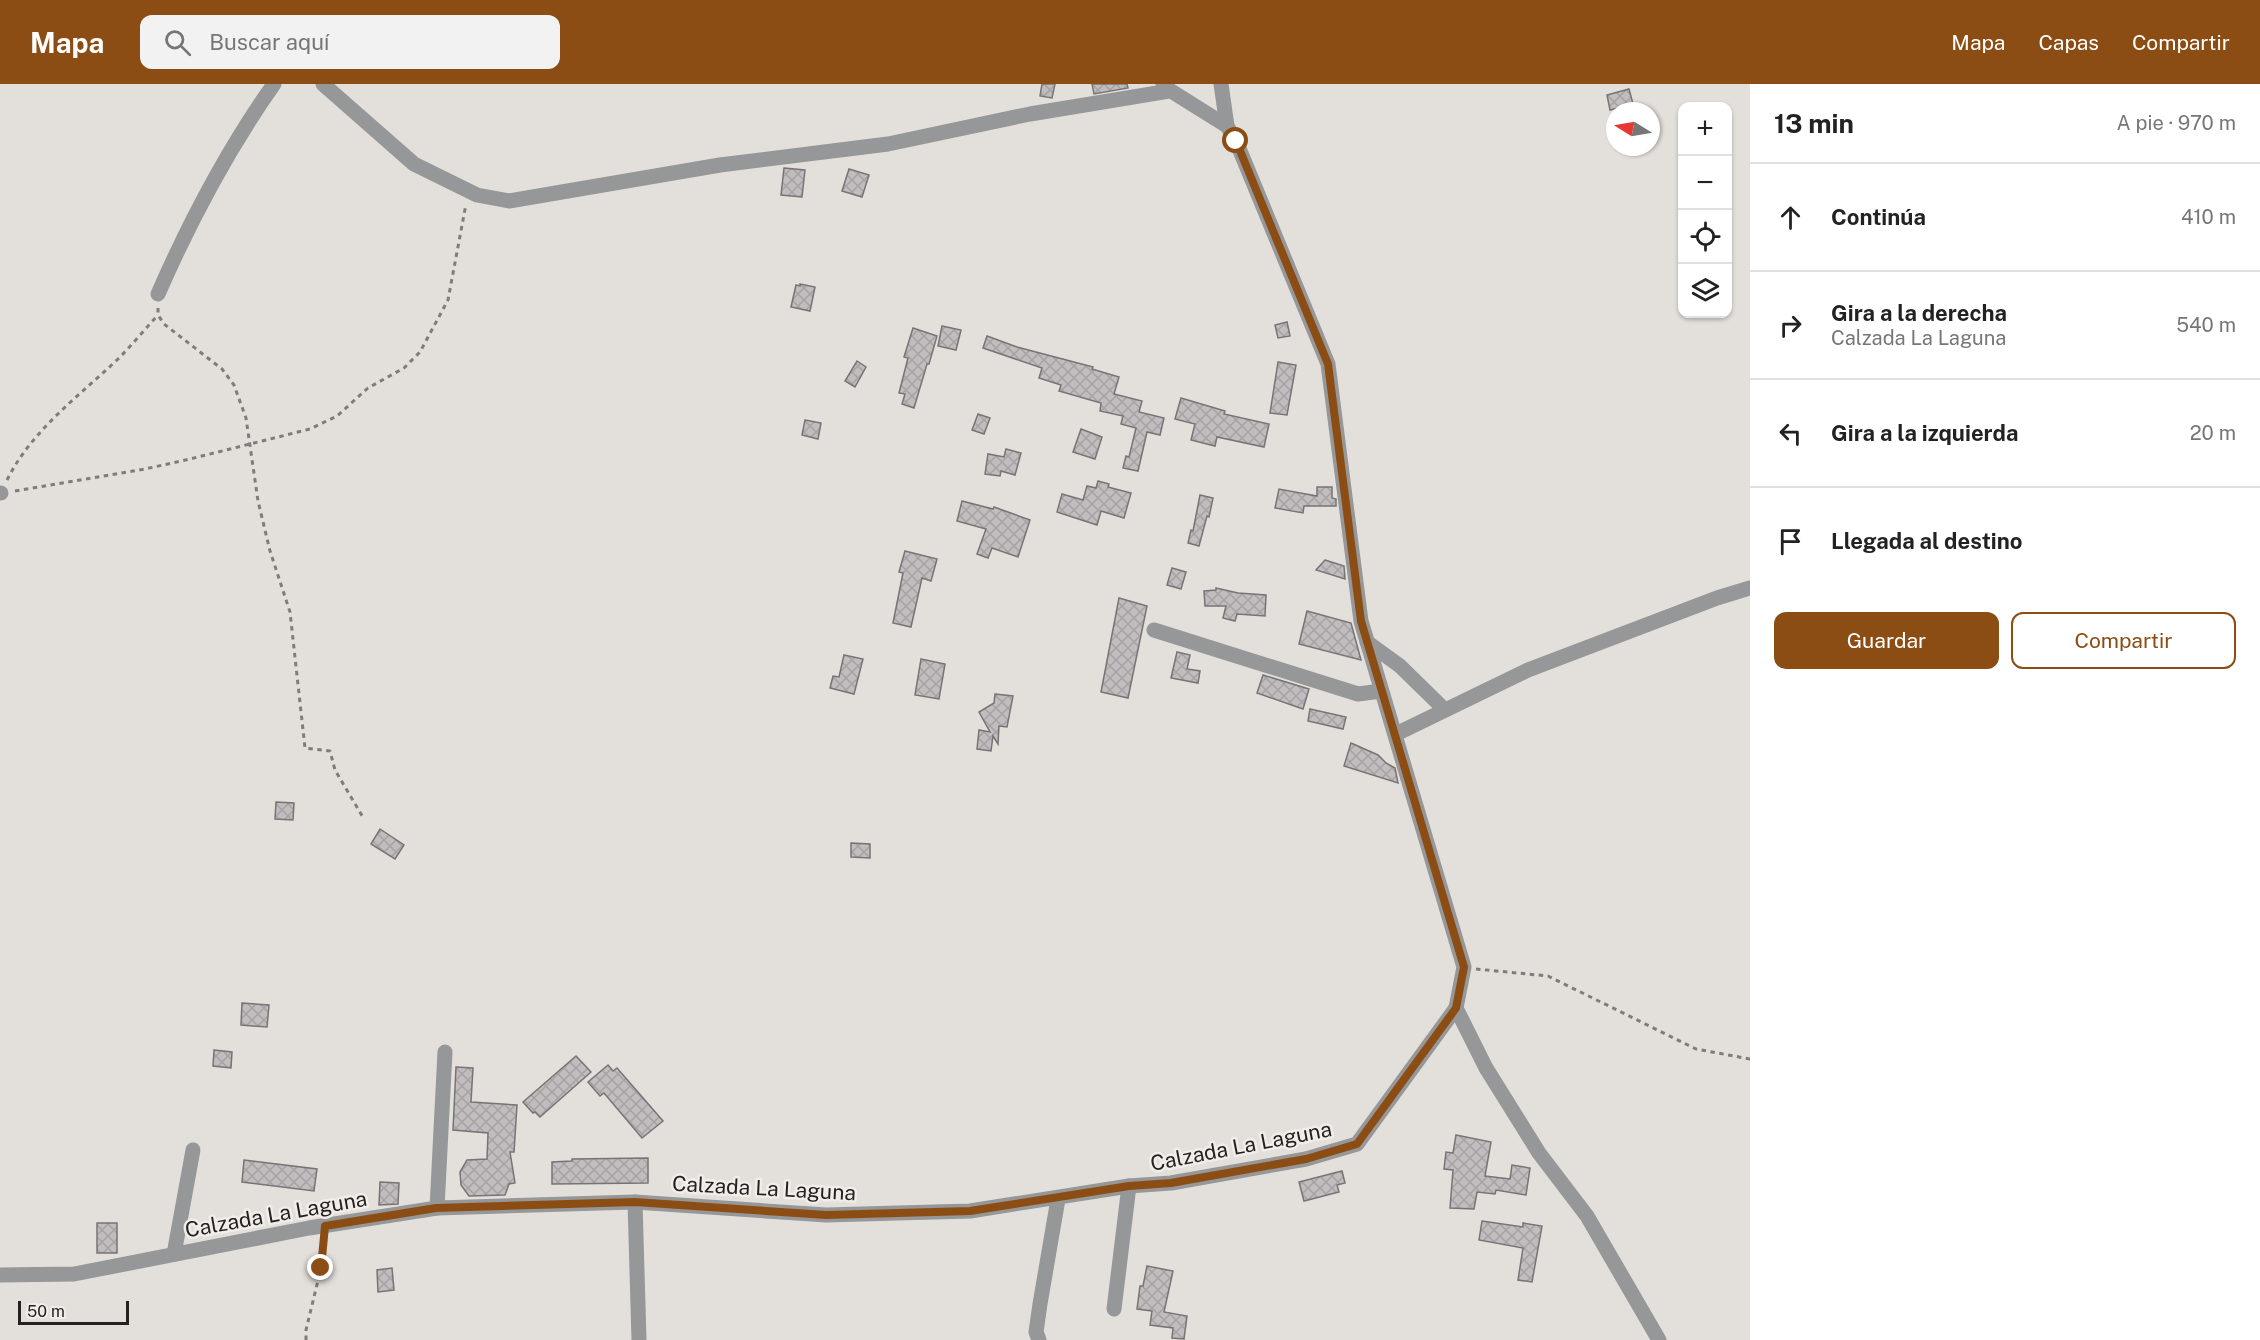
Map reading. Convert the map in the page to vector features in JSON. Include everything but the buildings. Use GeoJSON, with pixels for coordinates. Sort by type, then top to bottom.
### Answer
{"type":"FeatureCollection","features":[{"type":"Feature","properties":{"kind":"street"},"geometry":{"type":"LineString","coordinates":[[158,294],[182,240],[254,111],[274,84]]}},
{"type":"Feature","properties":{"kind":"street"},"geometry":{"type":"LineString","coordinates":[[323,84],[414,164],[477,195],[509,201],[720,165],[888,144],[1165,88],[1227,126]]}},
{"type":"Feature","properties":{"kind":"street"},"geometry":{"type":"LineString","coordinates":[[1221,84],[1227,126],[1236,141],[1328,364],[1361,621],[1464,967],[1456,1008],[1486,1068],[1539,1153],[1587,1216],[1659,1340]]}},
{"type":"Feature","properties":{"kind":"street"},"geometry":{"type":"LineString","coordinates":[[1396,734],[1528,670],[1717,598],[1750,588]]}},
{"type":"Feature","properties":{"kind":"street"},"geometry":{"type":"LineString","coordinates":[[1154,630],[1358,694],[1381,692]]}},
{"type":"Feature","properties":{"kind":"street"},"geometry":{"type":"LineString","coordinates":[[1367,642],[1400,666],[1445,710]]}},
{"type":"Feature","properties":{"kind":"street","name":"Calzada La Laguna"},"geometry":{"type":"LineString","coordinates":[[0,1275],[74,1274],[325,1226],[436,1208],[635,1202],[826,1215],[970,1211],[1058,1199],[1129,1186],[1171,1183],[1306,1159],[1357,1144],[1456,1008]]}},
{"type":"Feature","properties":{"kind":"street"},"geometry":{"type":"LineString","coordinates":[[436,1208],[446,1052]]}},
{"type":"Feature","properties":{"kind":"street"},"geometry":{"type":"LineString","coordinates":[[174,1254],[193,1150]]}},
{"type":"Feature","properties":{"kind":"street"},"geometry":{"type":"LineString","coordinates":[[1114,1309],[1129,1186]]}},
{"type":"Feature","properties":{"kind":"street"},"geometry":{"type":"LineString","coordinates":[[1039,1340],[1036,1332],[1058,1199]]}},
{"type":"Feature","properties":{"kind":"street"},"geometry":{"type":"LineString","coordinates":[[635,1202],[639,1340]]}},
{"type":"Feature","properties":{"kind":"path"},"geometry":{"type":"LineString","coordinates":[[1,493],[145,469],[310,429],[337,416],[368,388],[404,368],[420,352],[448,300],[468,191]]}},
{"type":"Feature","properties":{"kind":"path"},"geometry":{"type":"LineString","coordinates":[[158,294],[158,315],[164,324],[222,369],[234,385],[246,418],[258,501],[270,551],[290,612],[305,748],[330,751],[335,770],[364,819]]}},
{"type":"Feature","properties":{"kind":"path"},"geometry":{"type":"LineString","coordinates":[[1,493],[18,460],[40,432],[119,358],[158,315]]}},
{"type":"Feature","properties":{"kind":"path"},"geometry":{"type":"LineString","coordinates":[[1464,967],[1548,976],[1696,1049],[1750,1059]]}},
{"type":"Feature","properties":{"kind":"path"},"geometry":{"type":"LineString","coordinates":[[306,1340],[306,1330],[321,1268],[325,1226]]}},
{"type":"Feature","properties":{"kind":"route"},"geometry":{"type":"LineString","coordinates":[[321,1268],[325,1226],[436,1208],[635,1202],[826,1215],[970,1211],[1058,1199],[1129,1186],[1171,1183],[1306,1159],[1357,1144],[1456,1008],[1464,967],[1361,621],[1328,364],[1236,141]]}}]}
